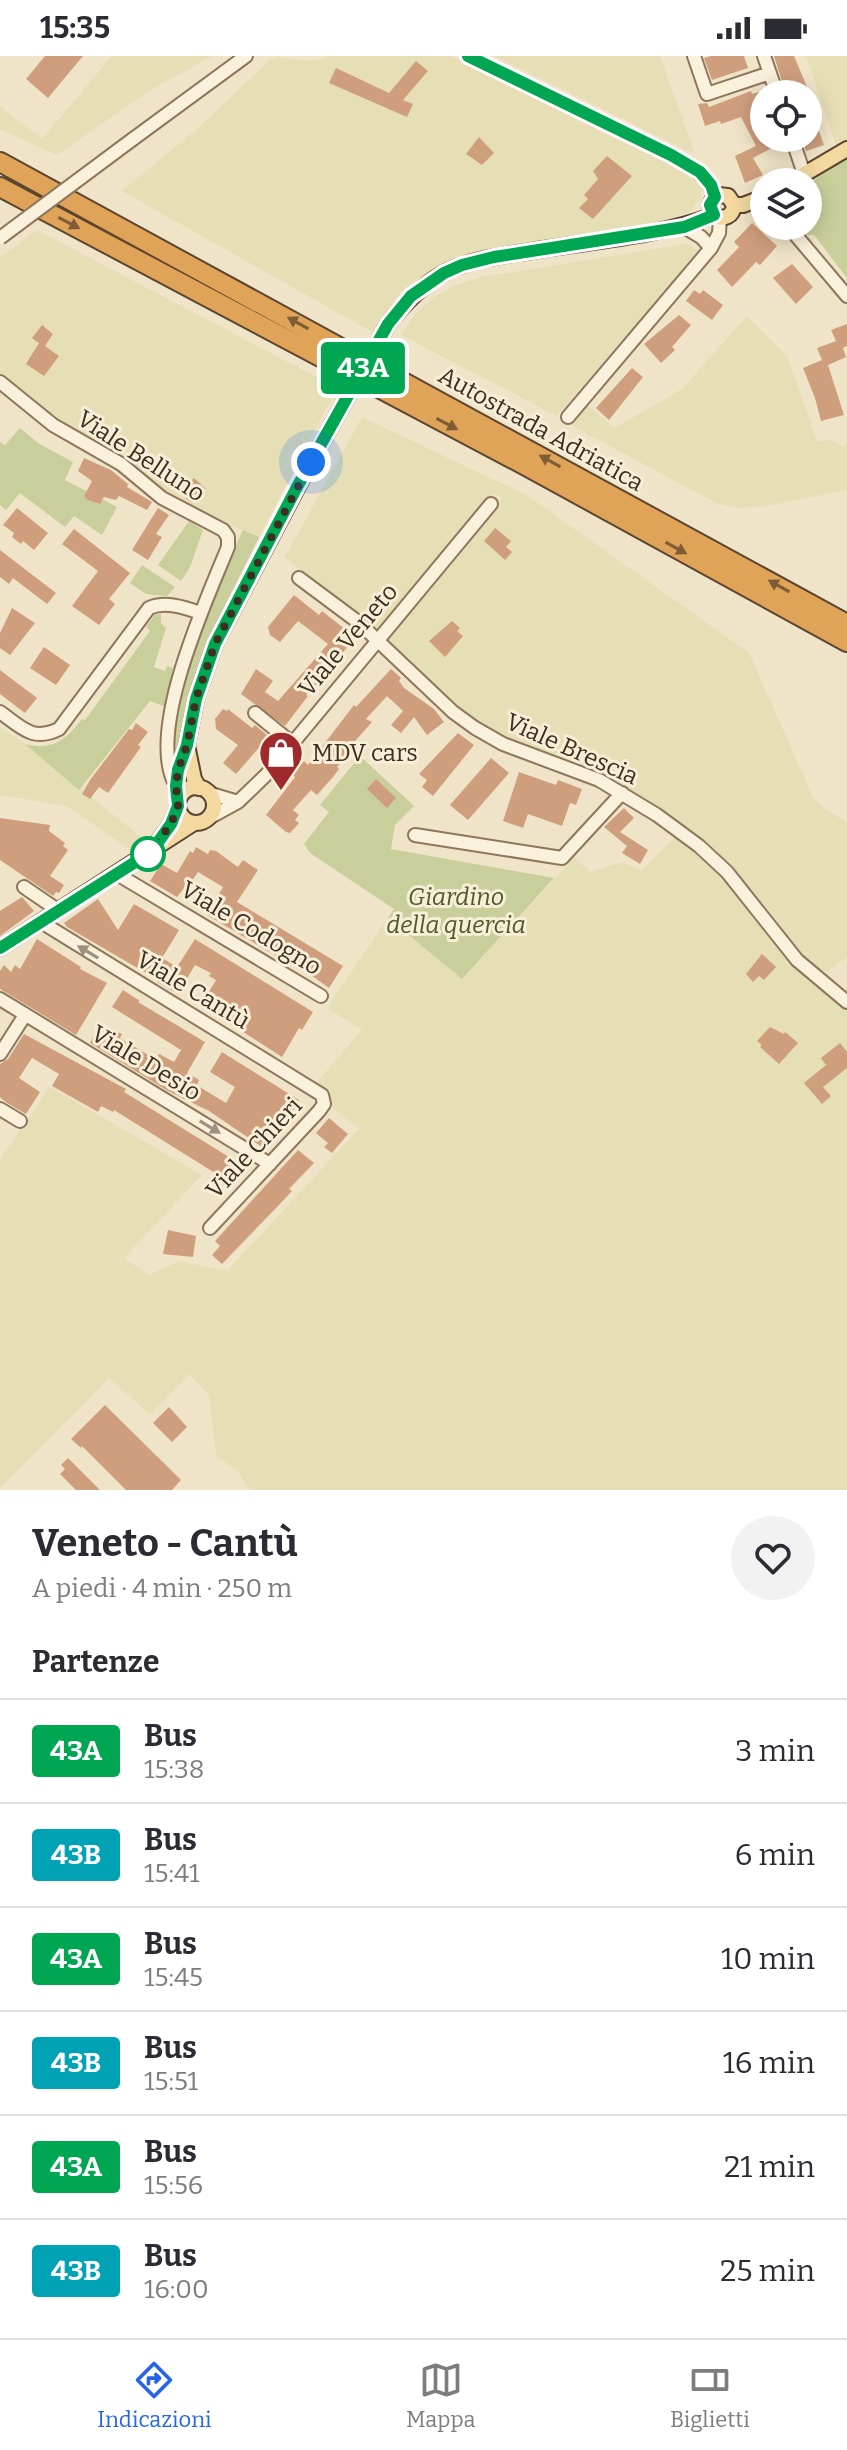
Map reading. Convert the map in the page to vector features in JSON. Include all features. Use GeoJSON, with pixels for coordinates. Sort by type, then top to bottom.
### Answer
{"type":"FeatureCollection","features":[{"type":"Feature","properties":{"kind":"highway","name":"Autostrada Adriatica"},"geometry":{"type":"LineString","coordinates":[[0,162],[847,624]]}},
{"type":"Feature","properties":{"kind":"highway","name":"Autostrada Adriatica"},"geometry":{"type":"LineString","coordinates":[[0,187],[528,467],[847,642]]}},
{"type":"Feature","properties":{"kind":"main road"},"geometry":{"type":"LineString","coordinates":[[818,168],[847,149]]}},
{"type":"Feature","properties":{"kind":"main road"},"geometry":{"type":"LineString","coordinates":[[717,216],[710,205],[715,197],[728,196],[734,205]]}},
{"type":"Feature","properties":{"kind":"main road","name":"Viale Veneto"},"geometry":{"type":"LineString","coordinates":[[151,852],[171,824],[178,797],[173,765],[187,745],[196,699],[215,644],[388,324],[411,296],[462,265],[494,257],[684,227],[730,215],[734,205],[750,203]]}},
{"type":"Feature","properties":{"kind":"main road","name":"Viale Veneto"},"geometry":{"type":"LineString","coordinates":[[187,745],[201,787]]}},
{"type":"Feature","properties":{"kind":"main road"},"geometry":{"type":"LineString","coordinates":[[173,765],[201,787],[213,809],[200,821],[183,817],[178,797],[201,787]]}},
{"type":"Feature","properties":{"kind":"main road","name":"Viale Veneto"},"geometry":{"type":"LineString","coordinates":[[0,948],[200,821]]}},
{"type":"Feature","properties":{"kind":"street"},"geometry":{"type":"LineString","coordinates":[[0,238],[246,56]]}},
{"type":"Feature","properties":{"kind":"street"},"geometry":{"type":"LineString","coordinates":[[468,56],[671,155],[700,172],[711,185],[715,197]]}},
{"type":"Feature","properties":{"kind":"street"},"geometry":{"type":"LineString","coordinates":[[694,56],[707,94],[770,73]]}},
{"type":"Feature","properties":{"kind":"street"},"geometry":{"type":"LineString","coordinates":[[764,56],[772,80]]}},
{"type":"Feature","properties":{"kind":"street"},"geometry":{"type":"LineString","coordinates":[[568,417],[711,248],[719,233],[717,216]]}},
{"type":"Feature","properties":{"kind":"street"},"geometry":{"type":"LineString","coordinates":[[684,227],[701,237],[711,248]]}},
{"type":"Feature","properties":{"kind":"street"},"geometry":{"type":"LineString","coordinates":[[802,240],[847,296]]}},
{"type":"Feature","properties":{"kind":"street","name":"Viale Belluno"},"geometry":{"type":"LineString","coordinates":[[0,382],[53,425],[121,464],[162,498],[223,530],[228,537],[228,547],[200,613],[180,674],[168,737],[173,765]]}},
{"type":"Feature","properties":{"kind":"street","name":"Viale Veneto"},"geometry":{"type":"LineString","coordinates":[[200,821],[238,802],[251,791],[491,504]]}},
{"type":"Feature","properties":{"kind":"street","name":"Viale Brescia"},"geometry":{"type":"LineString","coordinates":[[299,578],[377,639],[453,712],[475,728],[503,744],[599,780],[699,846],[727,872],[797,960],[847,1002]]}},
{"type":"Feature","properties":{"kind":"street"},"geometry":{"type":"LineString","coordinates":[[0,712],[30,733],[39,735],[59,729],[144,612],[156,604],[183,607],[200,613]]}},
{"type":"Feature","properties":{"kind":"street"},"geometry":{"type":"LineString","coordinates":[[255,713],[292,743]]}},
{"type":"Feature","properties":{"kind":"street"},"geometry":{"type":"LineString","coordinates":[[201,787],[238,802]]}},
{"type":"Feature","properties":{"kind":"street"},"geometry":{"type":"LineString","coordinates":[[415,835],[562,858],[622,793]]}},
{"type":"Feature","properties":{"kind":"street","name":"Viale Codogno"},"geometry":{"type":"LineString","coordinates":[[117,874],[321,996]]}},
{"type":"Feature","properties":{"kind":"street"},"geometry":{"type":"LineString","coordinates":[[24,887],[59,911]]}},
{"type":"Feature","properties":{"kind":"street","name":"Viale Cantù"},"geometry":{"type":"LineString","coordinates":[[41,922],[322,1095]]}},
{"type":"Feature","properties":{"kind":"street","name":"Viale Desio"},"geometry":{"type":"LineString","coordinates":[[0,999],[270,1164]]}},
{"type":"Feature","properties":{"kind":"street"},"geometry":{"type":"LineString","coordinates":[[0,1054],[25,1015]]}},
{"type":"Feature","properties":{"kind":"street","name":"Viale Chieri"},"geometry":{"type":"LineString","coordinates":[[210,1228],[319,1111],[324,1104],[322,1095]]}},
{"type":"Feature","properties":{"kind":"street"},"geometry":{"type":"LineString","coordinates":[[0,1109],[20,1121]]}},
{"type":"Feature","properties":{"kind":"shaded area"},"geometry":{"type":"Polygon","coordinates":[[[112,56],[212,56],[149,91],[57,155],[0,129],[0,106],[42,139],[112,56]]]}},
{"type":"Feature","properties":{"kind":"shaded area"},"geometry":{"type":"Polygon","coordinates":[[[327,56],[451,56],[518,86],[693,175],[701,185],[701,198],[689,212],[661,222],[491,250],[451,260],[416,280],[401,293],[374,333],[122,191],[196,130],[270,60],[279,57],[304,61],[327,56]]]}},
{"type":"Feature","properties":{"kind":"shaded area"},"geometry":{"type":"Polygon","coordinates":[[[494,56],[660,56],[695,154],[494,56]]]}},
{"type":"Feature","properties":{"kind":"shaded area"},"geometry":{"type":"Polygon","coordinates":[[[806,56],[847,56],[847,139],[836,145],[822,103],[822,80],[814,80],[806,56]]]}},
{"type":"Feature","properties":{"kind":"shaded area"},"geometry":{"type":"Polygon","coordinates":[[[37,230],[337,388],[259,537],[185,506],[124,456],[57,420],[0,374],[0,258],[37,230]]]}},
{"type":"Feature","properties":{"kind":"shaded area"},"geometry":{"type":"Polygon","coordinates":[[[686,244],[700,251],[557,416],[401,335],[414,315],[434,297],[453,286],[481,277],[686,244]]]}},
{"type":"Feature","properties":{"kind":"shaded area"},"geometry":{"type":"Polygon","coordinates":[[[747,316],[788,357],[817,442],[829,439],[843,447],[847,443],[847,490],[767,506],[738,508],[718,504],[569,424],[586,404],[615,428],[682,389],[747,316]]]}},
{"type":"Feature","properties":{"kind":"shaded area"},"geometry":{"type":"Polygon","coordinates":[[[362,417],[528,496],[749,653],[813,797],[825,809],[847,822],[847,957],[827,972],[812,965],[801,957],[749,893],[659,813],[504,741],[455,710],[383,639],[503,498],[493,493],[377,630],[285,557],[362,417]]]}},
{"type":"Feature","properties":{"kind":"shaded area"},"geometry":{"type":"Polygon","coordinates":[[[0,727],[146,841],[135,853],[67,806],[0,795],[0,727]]]}},
{"type":"Feature","properties":{"kind":"shaded area"},"geometry":{"type":"Polygon","coordinates":[[[677,835],[724,875],[794,963],[847,1007],[847,1490],[250,1490],[238,1472],[216,1455],[209,1395],[189,1374],[150,1415],[109,1378],[0,1488],[0,1159],[50,1087],[202,1175],[124,1258],[149,1275],[179,1261],[227,1271],[359,1129],[331,1106],[329,1093],[317,1082],[362,1030],[327,1008],[388,918],[462,979],[574,858],[591,872],[622,862],[641,871],[677,835]]]}},
{"type":"Feature","properties":{"kind":"green space"},"geometry":{"type":"Polygon","coordinates":[[[847,158],[847,278],[818,240],[822,240],[822,174],[847,158]]]}},
{"type":"Feature","properties":{"kind":"green space"},"geometry":{"type":"Polygon","coordinates":[[[20,428],[38,443],[73,462],[65,480],[117,507],[102,535],[74,516],[65,527],[20,493],[6,510],[0,505],[0,442],[5,445],[20,428]]]}},
{"type":"Feature","properties":{"kind":"green space"},"geometry":{"type":"Polygon","coordinates":[[[189,521],[203,530],[190,567],[181,581],[158,565],[189,521]]]}},
{"type":"Feature","properties":{"kind":"green space"},"geometry":{"type":"Polygon","coordinates":[[[243,530],[259,537],[204,649],[187,709],[178,762],[173,755],[180,699],[189,661],[243,530]]]}},
{"type":"Feature","properties":{"kind":"green space"},"geometry":{"type":"Polygon","coordinates":[[[142,565],[175,587],[167,596],[146,594],[130,583],[142,565]]]}},
{"type":"Feature","properties":{"kind":"green space"},"geometry":{"type":"Polygon","coordinates":[[[161,614],[161,623],[166,628],[154,667],[165,671],[167,666],[173,668],[166,707],[150,701],[79,790],[25,744],[51,745],[70,733],[82,719],[85,720],[150,631],[146,627],[155,615],[161,614]]]}},
{"type":"Feature","properties":{"kind":"green space","name":"Giardino della quercia"},"geometry":{"type":"Polygon","coordinates":[[[360,756],[414,806],[395,825],[391,849],[554,878],[462,979],[388,918],[394,909],[310,853],[304,844],[329,812],[320,805],[360,756]]]}},
{"type":"Feature","properties":{"kind":"building"},"geometry":{"type":"Polygon","coordinates":[[[45,56],[83,56],[48,98],[26,79],[45,56]]]}},
{"type":"Feature","properties":{"kind":"building"},"geometry":{"type":"Polygon","coordinates":[[[744,56],[748,68],[712,80],[704,58],[744,56]]]}},
{"type":"Feature","properties":{"kind":"building"},"geometry":{"type":"Polygon","coordinates":[[[774,56],[794,56],[804,80],[782,80],[774,56]]]}},
{"type":"Feature","properties":{"kind":"building"},"geometry":{"type":"Polygon","coordinates":[[[416,61],[428,71],[403,100],[413,104],[407,117],[329,83],[336,68],[389,93],[416,61]]]}},
{"type":"Feature","properties":{"kind":"building"},"geometry":{"type":"Polygon","coordinates":[[[750,91],[750,134],[741,117],[705,126],[698,104],[707,103],[709,107],[750,91]]]}},
{"type":"Feature","properties":{"kind":"building"},"geometry":{"type":"Polygon","coordinates":[[[479,137],[494,153],[482,165],[466,154],[479,137]]]}},
{"type":"Feature","properties":{"kind":"building"},"geometry":{"type":"Polygon","coordinates":[[[750,149],[750,152],[764,152],[753,158],[759,168],[750,168],[750,181],[745,183],[735,156],[750,149]]]}},
{"type":"Feature","properties":{"kind":"building"},"geometry":{"type":"Polygon","coordinates":[[[607,156],[632,176],[593,219],[579,208],[588,199],[584,195],[598,179],[593,171],[607,156]]]}},
{"type":"Feature","properties":{"kind":"building"},"geometry":{"type":"Polygon","coordinates":[[[750,225],[750,240],[770,240],[777,246],[760,265],[756,262],[732,287],[717,270],[739,247],[734,242],[750,225]]]}},
{"type":"Feature","properties":{"kind":"building"},"geometry":{"type":"Polygon","coordinates":[[[792,264],[813,287],[796,304],[773,278],[792,264]]]}},
{"type":"Feature","properties":{"kind":"building"},"geometry":{"type":"Polygon","coordinates":[[[694,290],[700,294],[703,290],[723,305],[712,320],[686,301],[694,290]]]}},
{"type":"Feature","properties":{"kind":"building"},"geometry":{"type":"Polygon","coordinates":[[[679,315],[691,325],[672,347],[675,350],[661,363],[644,344],[679,315]]]}},
{"type":"Feature","properties":{"kind":"building"},"geometry":{"type":"Polygon","coordinates":[[[847,324],[847,346],[843,348],[846,357],[828,365],[844,415],[821,421],[803,368],[822,360],[817,348],[836,341],[831,330],[847,324]]]}},
{"type":"Feature","properties":{"kind":"building"},"geometry":{"type":"Polygon","coordinates":[[[42,325],[53,334],[45,346],[59,356],[44,376],[26,364],[39,343],[32,338],[42,325]]]}},
{"type":"Feature","properties":{"kind":"building"},"geometry":{"type":"Polygon","coordinates":[[[632,368],[643,377],[609,420],[596,408],[632,368]]]}},
{"type":"Feature","properties":{"kind":"building"},"geometry":{"type":"Polygon","coordinates":[[[84,458],[111,470],[128,484],[127,487],[152,502],[147,510],[119,496],[116,500],[104,497],[100,504],[88,500],[84,496],[92,481],[78,471],[84,458]]]}},
{"type":"Feature","properties":{"kind":"building"},"geometry":{"type":"Polygon","coordinates":[[[194,478],[205,488],[192,503],[180,494],[194,478]]]}},
{"type":"Feature","properties":{"kind":"building"},"geometry":{"type":"Polygon","coordinates":[[[17,508],[48,533],[34,550],[12,537],[14,533],[3,525],[17,508]]]}},
{"type":"Feature","properties":{"kind":"building"},"geometry":{"type":"Polygon","coordinates":[[[158,508],[169,515],[156,534],[162,537],[148,560],[132,550],[158,508]]]}},
{"type":"Feature","properties":{"kind":"building"},"geometry":{"type":"Polygon","coordinates":[[[495,528],[511,541],[506,547],[512,552],[505,560],[484,541],[495,528]]]}},
{"type":"Feature","properties":{"kind":"building"},"geometry":{"type":"Polygon","coordinates":[[[74,529],[130,573],[109,599],[115,604],[99,625],[72,606],[98,571],[62,544],[74,529]]]}},
{"type":"Feature","properties":{"kind":"building"},"geometry":{"type":"Polygon","coordinates":[[[0,550],[56,593],[47,604],[13,578],[9,584],[0,577],[0,550]]]}},
{"type":"Feature","properties":{"kind":"building"},"geometry":{"type":"Polygon","coordinates":[[[294,595],[319,615],[322,611],[355,637],[306,695],[285,726],[241,694],[256,669],[273,681],[265,692],[278,701],[328,644],[298,621],[280,642],[270,635],[268,627],[294,595]]]}},
{"type":"Feature","properties":{"kind":"building"},"geometry":{"type":"Polygon","coordinates":[[[12,608],[35,623],[10,655],[0,648],[0,633],[12,608]]]}},
{"type":"Feature","properties":{"kind":"building"},"geometry":{"type":"Polygon","coordinates":[[[452,621],[463,636],[445,657],[429,641],[452,621]]]}},
{"type":"Feature","properties":{"kind":"building"},"geometry":{"type":"Polygon","coordinates":[[[44,647],[70,665],[56,685],[30,668],[44,647]]]}},
{"type":"Feature","properties":{"kind":"building"},"geometry":{"type":"Polygon","coordinates":[[[391,669],[401,678],[399,681],[404,688],[434,709],[444,722],[427,735],[414,717],[401,733],[391,725],[403,711],[387,696],[366,719],[372,722],[347,750],[350,753],[337,767],[339,769],[333,777],[317,795],[311,790],[293,810],[299,815],[295,820],[299,823],[290,833],[286,832],[266,815],[295,777],[286,768],[294,758],[308,765],[354,705],[356,707],[391,669]]]}},
{"type":"Feature","properties":{"kind":"building"},"geometry":{"type":"Polygon","coordinates":[[[0,670],[37,698],[25,713],[0,694],[0,670]]]}},
{"type":"Feature","properties":{"kind":"building"},"geometry":{"type":"Polygon","coordinates":[[[223,709],[228,709],[252,728],[255,725],[267,735],[236,774],[223,763],[238,745],[216,729],[215,719],[223,709]]]}},
{"type":"Feature","properties":{"kind":"building"},"geometry":{"type":"Polygon","coordinates":[[[136,723],[148,732],[108,793],[99,787],[90,799],[82,794],[90,780],[136,723]]]}},
{"type":"Feature","properties":{"kind":"building"},"geometry":{"type":"Polygon","coordinates":[[[458,733],[474,745],[433,796],[422,787],[427,780],[419,774],[458,733]]]}},
{"type":"Feature","properties":{"kind":"building"},"geometry":{"type":"Polygon","coordinates":[[[491,758],[509,773],[468,820],[450,805],[491,758]]]}},
{"type":"Feature","properties":{"kind":"building"},"geometry":{"type":"Polygon","coordinates":[[[519,772],[556,785],[558,780],[582,789],[576,805],[570,803],[562,826],[528,814],[523,828],[503,821],[519,772]]]}},
{"type":"Feature","properties":{"kind":"building"},"geometry":{"type":"Polygon","coordinates":[[[376,779],[396,798],[387,808],[367,789],[376,779]]]}},
{"type":"Feature","properties":{"kind":"building"},"geometry":{"type":"Polygon","coordinates":[[[624,808],[634,818],[620,832],[648,850],[640,864],[622,853],[627,846],[604,827],[624,808]]]}},
{"type":"Feature","properties":{"kind":"building"},"geometry":{"type":"Polygon","coordinates":[[[0,818],[50,825],[49,831],[65,843],[63,846],[68,850],[50,876],[64,885],[59,893],[53,896],[0,860],[0,818]]]}},
{"type":"Feature","properties":{"kind":"building"},"geometry":{"type":"Polygon","coordinates":[[[196,847],[208,854],[210,850],[216,851],[238,867],[243,860],[258,870],[237,902],[343,966],[329,988],[304,970],[207,915],[223,887],[198,872],[177,897],[150,881],[161,864],[177,873],[190,851],[193,853],[196,847]]]}},
{"type":"Feature","properties":{"kind":"building"},"geometry":{"type":"Polygon","coordinates":[[[22,897],[34,911],[0,936],[0,911],[22,897]]]}},
{"type":"Feature","properties":{"kind":"building"},"geometry":{"type":"Polygon","coordinates":[[[98,899],[118,930],[134,904],[179,930],[162,958],[177,967],[195,939],[313,1012],[302,1030],[299,1028],[282,1057],[201,1005],[216,980],[209,976],[211,973],[195,965],[178,994],[67,927],[64,923],[98,899]]]}},
{"type":"Feature","properties":{"kind":"building"},"geometry":{"type":"Polygon","coordinates":[[[37,939],[80,969],[107,983],[76,1035],[0,989],[0,971],[4,965],[11,972],[15,965],[20,969],[37,939]]]}},
{"type":"Feature","properties":{"kind":"building"},"geometry":{"type":"Polygon","coordinates":[[[762,954],[776,967],[764,980],[759,976],[753,982],[746,974],[762,954]]]}},
{"type":"Feature","properties":{"kind":"building"},"geometry":{"type":"Polygon","coordinates":[[[123,990],[205,1042],[187,1073],[199,1080],[198,1086],[226,1103],[235,1087],[210,1072],[222,1052],[299,1100],[289,1117],[280,1112],[262,1147],[209,1111],[168,1091],[90,1043],[101,1024],[122,1034],[120,1038],[155,1059],[159,1054],[174,1062],[181,1050],[112,1007],[123,990]]]}},
{"type":"Feature","properties":{"kind":"building"},"geometry":{"type":"Polygon","coordinates":[[[770,1027],[785,1032],[798,1043],[779,1064],[757,1041],[770,1027]]]}},
{"type":"Feature","properties":{"kind":"building"},"geometry":{"type":"Polygon","coordinates":[[[24,1034],[126,1089],[124,1092],[229,1157],[243,1169],[226,1188],[213,1176],[215,1173],[114,1110],[101,1106],[98,1112],[52,1086],[59,1074],[32,1058],[19,1078],[40,1092],[26,1114],[7,1103],[0,1097],[0,1064],[8,1059],[24,1034]]]}},
{"type":"Feature","properties":{"kind":"building"},"geometry":{"type":"Polygon","coordinates":[[[840,1043],[847,1052],[847,1068],[823,1087],[831,1096],[822,1104],[804,1083],[826,1065],[821,1058],[840,1043]]]}},
{"type":"Feature","properties":{"kind":"building"},"geometry":{"type":"Polygon","coordinates":[[[329,1118],[348,1134],[332,1153],[324,1147],[328,1143],[316,1133],[329,1118]]]}},
{"type":"Feature","properties":{"kind":"building"},"geometry":{"type":"Polygon","coordinates":[[[298,1150],[314,1163],[289,1189],[292,1191],[222,1264],[212,1255],[220,1246],[215,1241],[298,1150]]]}},
{"type":"Feature","properties":{"kind":"building"},"geometry":{"type":"Polygon","coordinates":[[[168,1230],[196,1236],[193,1257],[163,1254],[168,1230]]]}},
{"type":"Feature","properties":{"kind":"building"},"geometry":{"type":"Polygon","coordinates":[[[105,1405],[181,1480],[172,1490],[126,1490],[71,1439],[105,1405]]]}},
{"type":"Feature","properties":{"kind":"building"},"geometry":{"type":"Polygon","coordinates":[[[169,1407],[187,1427],[172,1442],[153,1423],[169,1407]]]}},
{"type":"Feature","properties":{"kind":"building"},"geometry":{"type":"Polygon","coordinates":[[[68,1458],[100,1490],[76,1490],[60,1474],[65,1469],[61,1465],[68,1458]]]}},
{"type":"Feature","properties":{"kind":"bus line","name":"43A"},"geometry":{"type":"LineString","coordinates":[[0,948],[151,852],[171,824],[179,800],[176,786],[178,770],[187,745],[196,699],[215,644],[297,487],[388,324],[411,296],[444,273],[462,265],[494,257],[684,227],[714,215],[710,205],[715,197],[711,185],[700,172],[644,141],[468,56]]}},
{"type":"Feature","properties":{"kind":"place","name":"MDV cars"},"geometry":{"type":"Point","coordinates":[281,792]}},
{"type":"Feature","properties":{"kind":"route"},"geometry":{"type":"LineString","coordinates":[[148,854],[171,824],[178,806],[178,770],[187,745],[196,699],[215,644],[311,462]]}}]}
